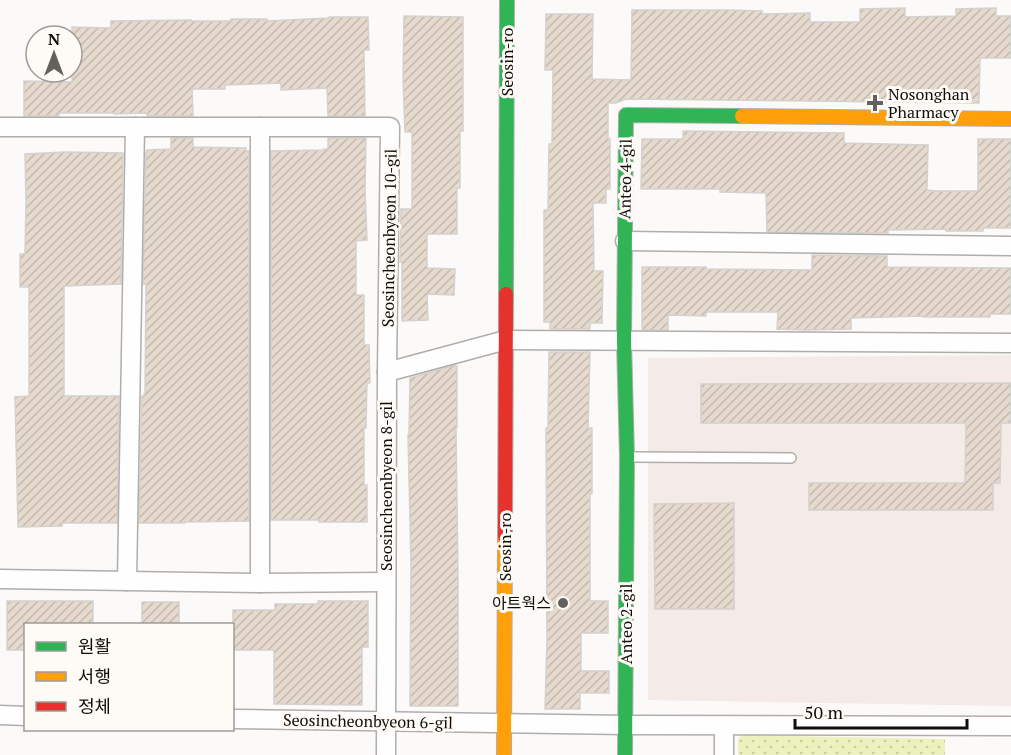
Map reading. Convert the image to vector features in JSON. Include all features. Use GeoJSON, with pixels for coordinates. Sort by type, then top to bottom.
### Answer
{"type":"FeatureCollection","features":[{"type":"Feature","properties":{"kind":"street","name":"Seosin-ro"},"geometry":{"type":"LineString","coordinates":[[504,755],[507,0]]}},
{"type":"Feature","properties":{"kind":"street","name":"Anteo 4-gil"},"geometry":{"type":"LineString","coordinates":[[1011,119],[626,115],[625,241],[1011,246]]}},
{"type":"Feature","properties":{"kind":"street","name":"Seosincheonbyeon 10-gil"},"geometry":{"type":"LineString","coordinates":[[0,127],[390,126],[387,372]]}},
{"type":"Feature","properties":{"kind":"street"},"geometry":{"type":"LineString","coordinates":[[127,581],[135,127]]}},
{"type":"Feature","properties":{"kind":"street"},"geometry":{"type":"LineString","coordinates":[[260,127],[260,583]]}},
{"type":"Feature","properties":{"kind":"street"},"geometry":{"type":"LineString","coordinates":[[625,241],[624,340],[627,457]]}},
{"type":"Feature","properties":{"kind":"street"},"geometry":{"type":"LineString","coordinates":[[387,372],[506,340],[1011,343]]}},
{"type":"Feature","properties":{"kind":"street","name":"Seosincheonbyeon 8-gil"},"geometry":{"type":"LineString","coordinates":[[0,579],[260,583],[386,582],[387,372]]}},
{"type":"Feature","properties":{"kind":"street","name":"Anteo 2-gil"},"geometry":{"type":"LineString","coordinates":[[626,755],[627,457]]}},
{"type":"Feature","properties":{"kind":"street"},"geometry":{"type":"LineString","coordinates":[[386,582],[386,755]]}},
{"type":"Feature","properties":{"kind":"street"},"geometry":{"type":"LineString","coordinates":[[0,715],[24,716]]}},
{"type":"Feature","properties":{"kind":"street","name":"Seosincheonbyeon 6-gil"},"geometry":{"type":"LineString","coordinates":[[234,719],[504,723]]}},
{"type":"Feature","properties":{"kind":"street"},"geometry":{"type":"LineString","coordinates":[[504,723],[1011,726]]}},
{"type":"Feature","properties":{"kind":"street"},"geometry":{"type":"LineString","coordinates":[[724,726],[724,755]]}},
{"type":"Feature","properties":{"kind":"lane"},"geometry":{"type":"LineString","coordinates":[[627,457],[791,458]]}},
{"type":"Feature","properties":{"kind":"shaded area"},"geometry":{"type":"Polygon","coordinates":[[[1011,355],[1011,706],[648,700],[648,358],[1011,355]]]}},
{"type":"Feature","properties":{"kind":"green space"},"geometry":{"type":"Polygon","coordinates":[[[743,735],[945,739],[945,755],[738,755],[738,739],[743,735]]]}},
{"type":"Feature","properties":{"kind":"building"},"geometry":{"type":"Polygon","coordinates":[[[905,8],[905,17],[956,16],[956,9],[996,8],[996,16],[1011,16],[1011,58],[980,58],[979,103],[626,99],[608,103],[610,189],[606,189],[606,203],[593,203],[594,271],[603,271],[602,323],[590,323],[590,329],[550,329],[550,322],[544,322],[544,210],[548,210],[553,70],[545,70],[546,14],[593,14],[592,79],[631,80],[632,10],[762,11],[762,14],[810,13],[810,22],[860,22],[860,9],[905,8]]]}},
{"type":"Feature","properties":{"kind":"building"},"geometry":{"type":"Polygon","coordinates":[[[404,16],[463,17],[463,131],[460,131],[457,234],[427,234],[427,268],[455,269],[454,295],[427,294],[428,320],[402,321],[401,209],[412,209],[412,132],[405,132],[404,16]]]}},
{"type":"Feature","properties":{"kind":"building"},"geometry":{"type":"Polygon","coordinates":[[[368,17],[369,50],[364,50],[365,116],[328,116],[327,88],[281,90],[281,83],[225,85],[225,89],[192,89],[193,116],[147,116],[147,113],[59,113],[59,116],[24,116],[24,84],[84,84],[84,27],[111,28],[111,21],[267,19],[267,21],[368,17]]]}},
{"type":"Feature","properties":{"kind":"building"},"geometry":{"type":"Polygon","coordinates":[[[683,131],[844,133],[844,143],[928,145],[927,190],[935,191],[978,191],[978,139],[1011,139],[1011,228],[983,228],[983,231],[888,230],[888,233],[767,232],[766,193],[720,192],[720,189],[641,189],[642,139],[683,139],[683,131]]]}},
{"type":"Feature","properties":{"kind":"building"},"geometry":{"type":"Polygon","coordinates":[[[171,138],[193,138],[193,147],[246,148],[246,151],[249,151],[249,521],[139,523],[142,396],[145,394],[146,284],[143,284],[146,153],[147,150],[171,149],[171,138]]]}},
{"type":"Feature","properties":{"kind":"building"},"geometry":{"type":"Polygon","coordinates":[[[328,138],[366,138],[367,240],[356,241],[356,295],[364,295],[364,345],[369,345],[370,383],[367,383],[366,428],[364,428],[364,485],[367,485],[367,522],[271,520],[271,151],[324,150],[328,149],[328,138]]]}},
{"type":"Feature","properties":{"kind":"building"},"geometry":{"type":"Polygon","coordinates":[[[123,153],[121,284],[64,286],[64,396],[119,396],[117,523],[62,523],[62,526],[18,527],[15,397],[29,396],[29,287],[20,287],[20,254],[25,254],[25,154],[123,153]]]}},
{"type":"Feature","properties":{"kind":"building"},"geometry":{"type":"Polygon","coordinates":[[[812,255],[887,256],[887,267],[1011,268],[1011,314],[990,314],[990,317],[851,318],[851,329],[806,330],[777,329],[778,312],[706,312],[706,316],[668,315],[668,330],[642,330],[642,267],[812,270],[812,255]]]}},
{"type":"Feature","properties":{"kind":"building"},"geometry":{"type":"Polygon","coordinates":[[[549,352],[590,352],[588,428],[592,428],[592,494],[590,494],[590,601],[608,601],[608,633],[581,633],[581,671],[609,671],[609,693],[580,693],[580,709],[545,709],[546,428],[548,428],[549,352]]]}},
{"type":"Feature","properties":{"kind":"building"},"geometry":{"type":"Polygon","coordinates":[[[457,366],[458,706],[410,706],[411,565],[408,435],[410,378],[457,366]]]}},
{"type":"Feature","properties":{"kind":"building"},"geometry":{"type":"Polygon","coordinates":[[[1011,383],[1011,423],[1001,423],[1000,483],[993,483],[993,510],[809,510],[809,483],[965,483],[966,423],[701,423],[701,384],[1011,383]]]}},
{"type":"Feature","properties":{"kind":"building"},"geometry":{"type":"Polygon","coordinates":[[[734,503],[734,609],[655,609],[654,504],[734,503]]]}},
{"type":"Feature","properties":{"kind":"building"},"geometry":{"type":"Polygon","coordinates":[[[7,601],[93,601],[93,623],[24,623],[24,650],[7,650],[7,601]]]}},
{"type":"Feature","properties":{"kind":"building"},"geometry":{"type":"Polygon","coordinates":[[[318,601],[368,601],[368,647],[362,647],[362,705],[274,704],[274,650],[234,650],[233,610],[275,610],[275,604],[318,604],[318,601]]]}},
{"type":"Feature","properties":{"kind":"building"},"geometry":{"type":"Polygon","coordinates":[[[142,602],[179,602],[179,623],[142,623],[142,602]]]}},
{"type":"Feature","properties":{"kind":"traffic: fast"},"geometry":{"type":"LineString","coordinates":[[506,294],[507,0]]}},
{"type":"Feature","properties":{"kind":"traffic: fast"},"geometry":{"type":"LineString","coordinates":[[625,755],[626,115],[742,116]]}},
{"type":"Feature","properties":{"kind":"traffic: slow"},"geometry":{"type":"LineString","coordinates":[[742,116],[1011,119]]}},
{"type":"Feature","properties":{"kind":"traffic: slow"},"geometry":{"type":"LineString","coordinates":[[504,755],[505,536]]}},
{"type":"Feature","properties":{"kind":"traffic: jam"},"geometry":{"type":"LineString","coordinates":[[505,536],[506,294]]}},
{"type":"Feature","properties":{"kind":"place","name":"Nosonghan Pharmacy"},"geometry":{"type":"Point","coordinates":[875,103]}},
{"type":"Feature","properties":{"kind":"place","name":"아트웍스"},"geometry":{"type":"Point","coordinates":[563,603]}}]}
